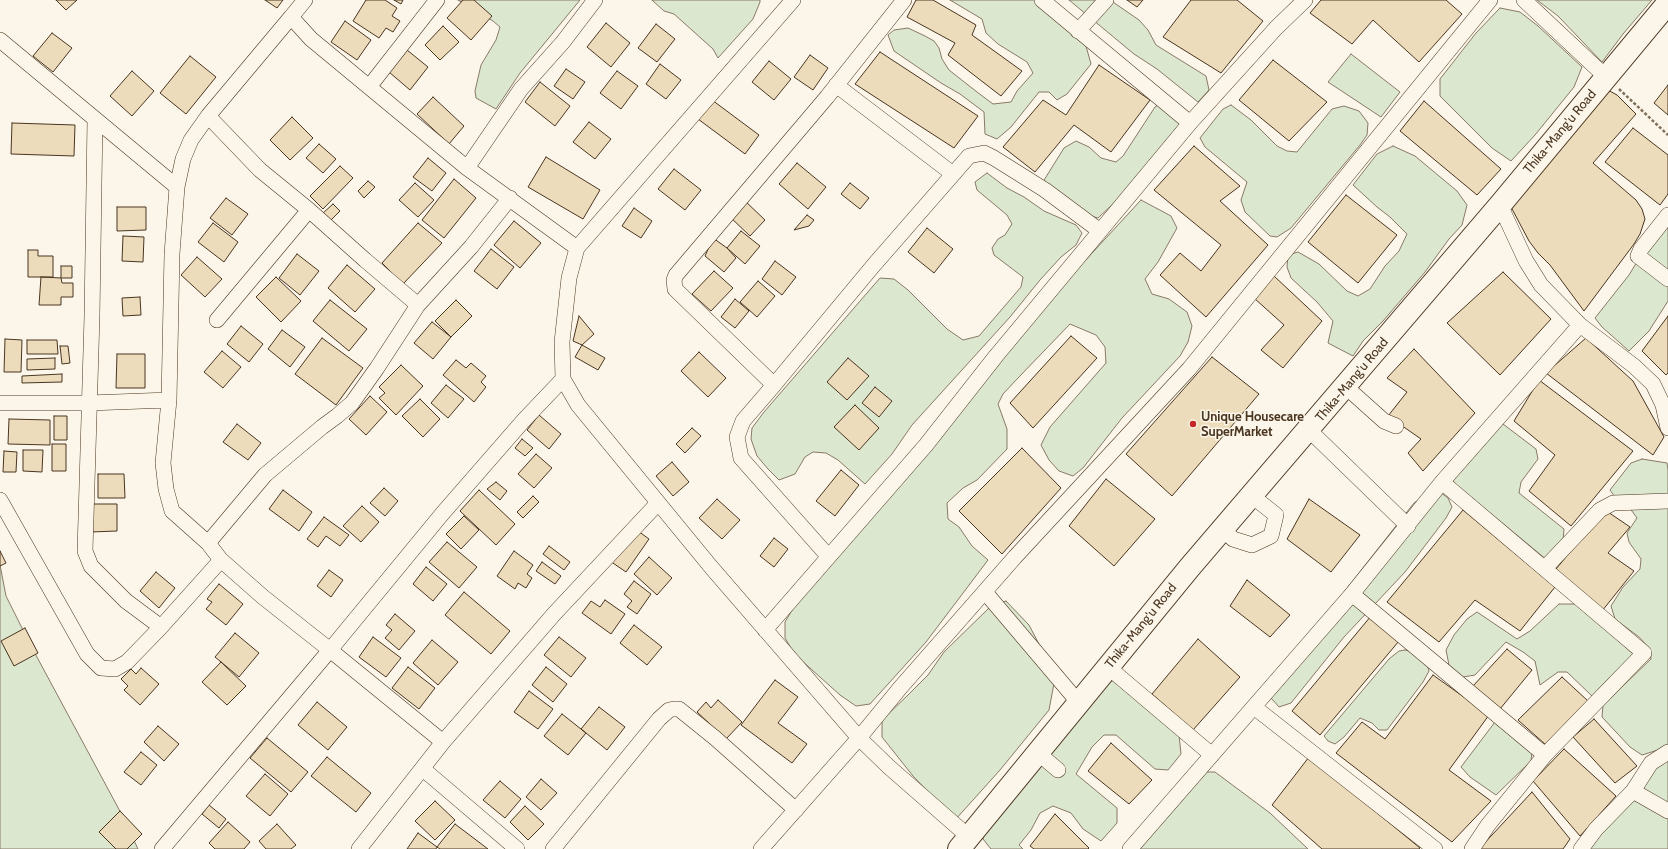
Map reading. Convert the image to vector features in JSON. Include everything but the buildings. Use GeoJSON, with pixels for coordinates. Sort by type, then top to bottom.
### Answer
{"type":"FeatureCollection","features":[{"type":"Feature","properties":{"kind":"highway","name":"Thika-Mang'u Road"},"geometry":{"type":"LineString","coordinates":[[964,843],[1223,529],[1346,387],[1500,205],[1668,3]]}},
{"type":"Feature","properties":{"kind":"street"},"geometry":{"type":"LineString","coordinates":[[305,0],[208,116],[189,146],[183,159],[177,187],[172,254],[169,400],[163,463],[169,503],[178,517],[208,543],[222,560],[263,597],[443,742]]}},
{"type":"Feature","properties":{"kind":"street"},"geometry":{"type":"LineString","coordinates":[[369,87],[437,0]]}},
{"type":"Feature","properties":{"kind":"street"},"geometry":{"type":"LineString","coordinates":[[467,168],[521,89],[563,42],[595,0]]}},
{"type":"Feature","properties":{"kind":"street"},"geometry":{"type":"LineString","coordinates":[[793,0],[577,248],[569,278],[564,315],[562,342],[563,379],[578,405],[765,630],[860,738],[964,843]]}},
{"type":"Feature","properties":{"kind":"street"},"geometry":{"type":"LineString","coordinates":[[774,385],[675,289],[674,280],[676,275],[836,85],[904,0]]}},
{"type":"Feature","properties":{"kind":"street"},"geometry":{"type":"LineString","coordinates":[[1042,0],[1190,122]]}},
{"type":"Feature","properties":{"kind":"street"},"geometry":{"type":"LineString","coordinates":[[1078,31],[1106,0]]}},
{"type":"Feature","properties":{"kind":"street"},"geometry":{"type":"LineString","coordinates":[[765,630],[926,445],[996,356],[1190,122],[1276,28],[1304,0]]}},
{"type":"Feature","properties":{"kind":"street"},"geometry":{"type":"LineString","coordinates":[[761,849],[860,738],[900,688],[985,592],[1189,369],[1490,0]]}},
{"type":"Feature","properties":{"kind":"street"},"geometry":{"type":"LineString","coordinates":[[1524,0],[1606,77]]}},
{"type":"Feature","properties":{"kind":"street"},"geometry":{"type":"LineString","coordinates":[[291,17],[311,39],[467,168],[577,248]]}},
{"type":"Feature","properties":{"kind":"street"},"geometry":{"type":"LineString","coordinates":[[0,40],[177,187]]}},
{"type":"Feature","properties":{"kind":"street"},"geometry":{"type":"LineString","coordinates":[[836,85],[952,174]]}},
{"type":"Feature","properties":{"kind":"street"},"geometry":{"type":"LineString","coordinates":[[208,116],[260,170],[418,304]]}},
{"type":"Feature","properties":{"kind":"street"},"geometry":{"type":"LineString","coordinates":[[95,119],[85,551],[87,560],[91,566],[126,601],[161,627]]}},
{"type":"Feature","properties":{"kind":"street"},"geometry":{"type":"LineString","coordinates":[[828,556],[741,458],[737,436],[743,421],[873,266],[969,156],[984,153],[994,158],[1034,183],[1100,231]]}},
{"type":"Feature","properties":{"kind":"street"},"geometry":{"type":"LineString","coordinates":[[208,543],[266,475],[352,402],[377,368],[418,304],[471,247],[510,198]]}},
{"type":"Feature","properties":{"kind":"street"},"geometry":{"type":"LineString","coordinates":[[1500,205],[1532,272],[1550,296],[1580,325],[1634,366],[1652,384],[1663,404],[1668,428]]}},
{"type":"Feature","properties":{"kind":"street"},"geometry":{"type":"LineString","coordinates":[[217,320],[309,210]]}},
{"type":"Feature","properties":{"kind":"street"},"geometry":{"type":"LineString","coordinates":[[1668,215],[1638,254],[1640,258],[1668,279]]}},
{"type":"Feature","properties":{"kind":"street"},"geometry":{"type":"LineString","coordinates":[[1130,849],[1352,594],[1442,482],[1580,325]]}},
{"type":"Feature","properties":{"kind":"street"},"geometry":{"type":"LineString","coordinates":[[162,849],[330,650],[442,514],[524,420],[563,379]]}},
{"type":"Feature","properties":{"kind":"street"},"geometry":{"type":"LineString","coordinates":[[1346,387],[1384,421],[1396,426]]}},
{"type":"Feature","properties":{"kind":"street"},"geometry":{"type":"LineString","coordinates":[[0,402],[89,403],[169,400]]}},
{"type":"Feature","properties":{"kind":"street"},"geometry":{"type":"LineString","coordinates":[[1309,430],[1408,526]]}},
{"type":"Feature","properties":{"kind":"street"},"geometry":{"type":"LineString","coordinates":[[1442,482],[1644,653],[1545,755],[1488,825],[1472,849]]}},
{"type":"Feature","properties":{"kind":"street"},"geometry":{"type":"LineString","coordinates":[[1223,529],[1232,539],[1252,545],[1272,536],[1276,515],[1252,496]]}},
{"type":"Feature","properties":{"kind":"street"},"geometry":{"type":"LineString","coordinates":[[0,500],[87,654],[101,668],[115,669],[127,662],[222,560]]}},
{"type":"Feature","properties":{"kind":"street"},"geometry":{"type":"LineString","coordinates":[[1545,568],[1600,510],[1613,503],[1668,501]]}},
{"type":"Feature","properties":{"kind":"street"},"geometry":{"type":"LineString","coordinates":[[359,849],[423,770],[443,742],[554,614],[658,503]]}},
{"type":"Feature","properties":{"kind":"street"},"geometry":{"type":"LineString","coordinates":[[985,592],[1079,703]]}},
{"type":"Feature","properties":{"kind":"street"},"geometry":{"type":"LineString","coordinates":[[1352,594],[1545,755]]}},
{"type":"Feature","properties":{"kind":"street"},"geometry":{"type":"LineString","coordinates":[[1108,668],[1212,755]]}},
{"type":"Feature","properties":{"kind":"street"},"geometry":{"type":"LineString","coordinates":[[1254,706],[1435,849]]}},
{"type":"Feature","properties":{"kind":"street"},"geometry":{"type":"LineString","coordinates":[[561,846],[659,719],[669,710],[674,709],[679,709],[796,810]]}},
{"type":"Feature","properties":{"kind":"street"},"geometry":{"type":"LineString","coordinates":[[1581,849],[1596,829],[1633,791],[1651,763],[1668,752]]}},
{"type":"Feature","properties":{"kind":"street"},"geometry":{"type":"LineString","coordinates":[[1038,753],[1058,770]]}},
{"type":"Feature","properties":{"kind":"street"},"geometry":{"type":"LineString","coordinates":[[423,770],[517,849]]}},
{"type":"Feature","properties":{"kind":"street"},"geometry":{"type":"LineString","coordinates":[[1633,791],[1668,811]]}},
{"type":"Feature","properties":{"kind":"path"},"geometry":{"type":"LineString","coordinates":[[1606,77],[1668,135]]}},
{"type":"Feature","properties":{"kind":"green space"},"geometry":{"type":"Polygon","coordinates":[[[458,0],[580,0],[520,73],[496,109],[476,98],[475,91],[481,65],[496,40],[500,27],[493,21],[458,0]]]}},
{"type":"Feature","properties":{"kind":"green space"},"geometry":{"type":"Polygon","coordinates":[[[652,0],[760,0],[760,2],[753,19],[718,58],[713,49],[674,14],[664,11],[652,0]]]}},
{"type":"Feature","properties":{"kind":"green space"},"geometry":{"type":"Polygon","coordinates":[[[950,0],[1039,0],[1086,46],[1091,64],[1067,94],[1057,100],[1049,92],[1039,92],[1011,127],[997,139],[985,134],[984,112],[960,94],[894,51],[888,35],[894,30],[908,28],[925,36],[934,41],[939,48],[942,59],[949,70],[977,92],[993,104],[1011,102],[1017,91],[1033,73],[1027,62],[998,44],[986,33],[982,19],[950,0]]]}},
{"type":"Feature","properties":{"kind":"green space"},"geometry":{"type":"Polygon","coordinates":[[[1069,0],[1110,0],[1139,20],[1148,30],[1156,45],[1206,76],[1209,90],[1198,102],[1157,69],[1134,54],[1069,0]]]}},
{"type":"Feature","properties":{"kind":"green space"},"geometry":{"type":"Polygon","coordinates":[[[1537,0],[1652,0],[1623,34],[1602,62],[1558,16],[1537,0]]]}},
{"type":"Feature","properties":{"kind":"green space"},"geometry":{"type":"Polygon","coordinates":[[[1500,8],[1520,12],[1538,26],[1582,67],[1574,87],[1535,135],[1511,161],[1492,148],[1440,96],[1440,79],[1476,33],[1500,8]]]}},
{"type":"Feature","properties":{"kind":"green space"},"geometry":{"type":"Polygon","coordinates":[[[1351,54],[1400,92],[1381,117],[1328,82],[1351,54]]]}},
{"type":"Feature","properties":{"kind":"green space"},"geometry":{"type":"Polygon","coordinates":[[[1167,99],[1186,118],[1115,202],[1098,218],[1087,215],[1041,185],[1064,148],[1076,141],[1089,147],[1101,158],[1116,162],[1123,156],[1155,107],[1167,99]]]}},
{"type":"Feature","properties":{"kind":"green space"},"geometry":{"type":"Polygon","coordinates":[[[1231,105],[1251,120],[1277,146],[1287,151],[1297,152],[1332,109],[1344,106],[1359,111],[1368,123],[1367,135],[1360,145],[1291,228],[1277,237],[1270,236],[1245,212],[1241,200],[1247,182],[1205,147],[1200,138],[1223,109],[1231,105]]]}},
{"type":"Feature","properties":{"kind":"green space"},"geometry":{"type":"Polygon","coordinates":[[[1393,146],[1415,156],[1457,191],[1467,205],[1462,225],[1449,239],[1425,272],[1383,321],[1363,341],[1353,356],[1328,343],[1333,321],[1317,302],[1291,278],[1287,267],[1288,255],[1298,252],[1319,264],[1347,291],[1358,296],[1370,289],[1385,266],[1399,251],[1407,234],[1353,185],[1377,154],[1393,146]]]}},
{"type":"Feature","properties":{"kind":"green space"},"geometry":{"type":"Polygon","coordinates":[[[987,173],[1007,188],[1024,197],[1044,211],[1076,225],[1082,233],[1076,245],[1061,257],[1040,280],[1010,317],[912,425],[892,454],[865,484],[838,460],[826,453],[813,452],[805,457],[795,474],[779,480],[757,456],[751,439],[752,428],[764,412],[880,278],[894,279],[908,290],[947,329],[963,340],[979,336],[1021,287],[1023,277],[994,255],[992,248],[998,239],[1005,235],[1012,224],[1007,215],[977,190],[975,182],[987,173]]]}},
{"type":"Feature","properties":{"kind":"green space"},"geometry":{"type":"Polygon","coordinates":[[[1141,200],[1171,216],[1177,228],[1158,262],[1145,279],[1152,294],[1169,299],[1187,312],[1192,326],[1188,342],[1180,356],[1122,418],[1083,468],[1073,476],[1059,471],[1049,460],[1041,445],[1050,427],[1106,363],[1105,347],[1096,335],[1070,324],[1003,394],[998,404],[1007,429],[1007,449],[977,480],[963,488],[947,503],[948,519],[959,527],[972,546],[988,560],[926,642],[870,704],[856,706],[840,695],[801,660],[785,638],[785,622],[798,600],[975,380],[1141,200]]]}},
{"type":"Feature","properties":{"kind":"green space"},"geometry":{"type":"Polygon","coordinates":[[[1668,218],[1668,301],[1649,331],[1629,351],[1602,327],[1595,318],[1629,275],[1643,252],[1668,218]]]}},
{"type":"Feature","properties":{"kind":"green space"},"geometry":{"type":"Polygon","coordinates":[[[1499,421],[1536,449],[1538,459],[1521,482],[1519,493],[1564,529],[1563,541],[1547,560],[1454,483],[1451,468],[1499,421]]]}},
{"type":"Feature","properties":{"kind":"green space"},"geometry":{"type":"Polygon","coordinates":[[[1642,459],[1667,463],[1668,470],[1668,744],[1664,748],[1642,755],[1630,747],[1602,717],[1603,705],[1651,659],[1650,649],[1639,637],[1615,619],[1611,606],[1623,587],[1640,569],[1641,559],[1629,542],[1627,533],[1637,518],[1629,507],[1617,500],[1610,490],[1631,463],[1642,459]]]}},
{"type":"Feature","properties":{"kind":"green space"},"geometry":{"type":"Polygon","coordinates":[[[1430,492],[1440,492],[1448,498],[1452,507],[1446,518],[1405,572],[1344,637],[1291,703],[1279,707],[1264,690],[1314,630],[1414,503],[1430,492]]]}},
{"type":"Feature","properties":{"kind":"green space"},"geometry":{"type":"Polygon","coordinates":[[[0,565],[6,596],[31,646],[122,815],[138,849],[0,849],[0,565]]]}},
{"type":"Feature","properties":{"kind":"green space"},"geometry":{"type":"Polygon","coordinates":[[[1006,601],[1029,625],[1051,667],[1055,678],[1049,710],[1000,770],[955,820],[913,776],[882,737],[882,720],[928,675],[944,652],[990,607],[1006,601]]]}},
{"type":"Feature","properties":{"kind":"green space"},"geometry":{"type":"Polygon","coordinates":[[[1559,604],[1577,604],[1633,654],[1592,696],[1567,672],[1558,672],[1540,685],[1535,661],[1506,642],[1475,675],[1463,677],[1449,665],[1446,650],[1454,635],[1467,619],[1477,612],[1517,639],[1530,631],[1559,604]]]}},
{"type":"Feature","properties":{"kind":"green space"},"geometry":{"type":"Polygon","coordinates":[[[1405,650],[1413,652],[1427,664],[1429,671],[1423,682],[1387,730],[1379,730],[1372,723],[1360,718],[1344,737],[1335,744],[1328,741],[1324,736],[1389,659],[1399,651],[1405,650]]]}},
{"type":"Feature","properties":{"kind":"green space"},"geometry":{"type":"Polygon","coordinates":[[[1119,680],[1179,735],[1181,754],[1168,770],[1155,769],[1116,735],[1104,735],[1092,747],[1076,774],[1117,808],[1117,823],[1101,841],[1083,829],[1071,813],[1053,806],[1040,813],[1031,830],[1019,845],[1023,849],[991,849],[983,839],[984,826],[1105,682],[1119,680]]]}},
{"type":"Feature","properties":{"kind":"green space"},"geometry":{"type":"Polygon","coordinates":[[[1495,722],[1532,752],[1531,761],[1496,795],[1470,777],[1461,767],[1495,722]]]}},
{"type":"Feature","properties":{"kind":"green space"},"geometry":{"type":"Polygon","coordinates":[[[1668,757],[1668,849],[1587,849],[1655,767],[1668,757]]]}},
{"type":"Feature","properties":{"kind":"green space"},"geometry":{"type":"Polygon","coordinates":[[[1197,772],[1215,772],[1270,813],[1308,849],[1126,849],[1197,772]]]}},
{"type":"Feature","properties":{"kind":"place","name":"Unique Housecare SuperMarket"},"geometry":{"type":"Point","coordinates":[1193,424]}}]}
